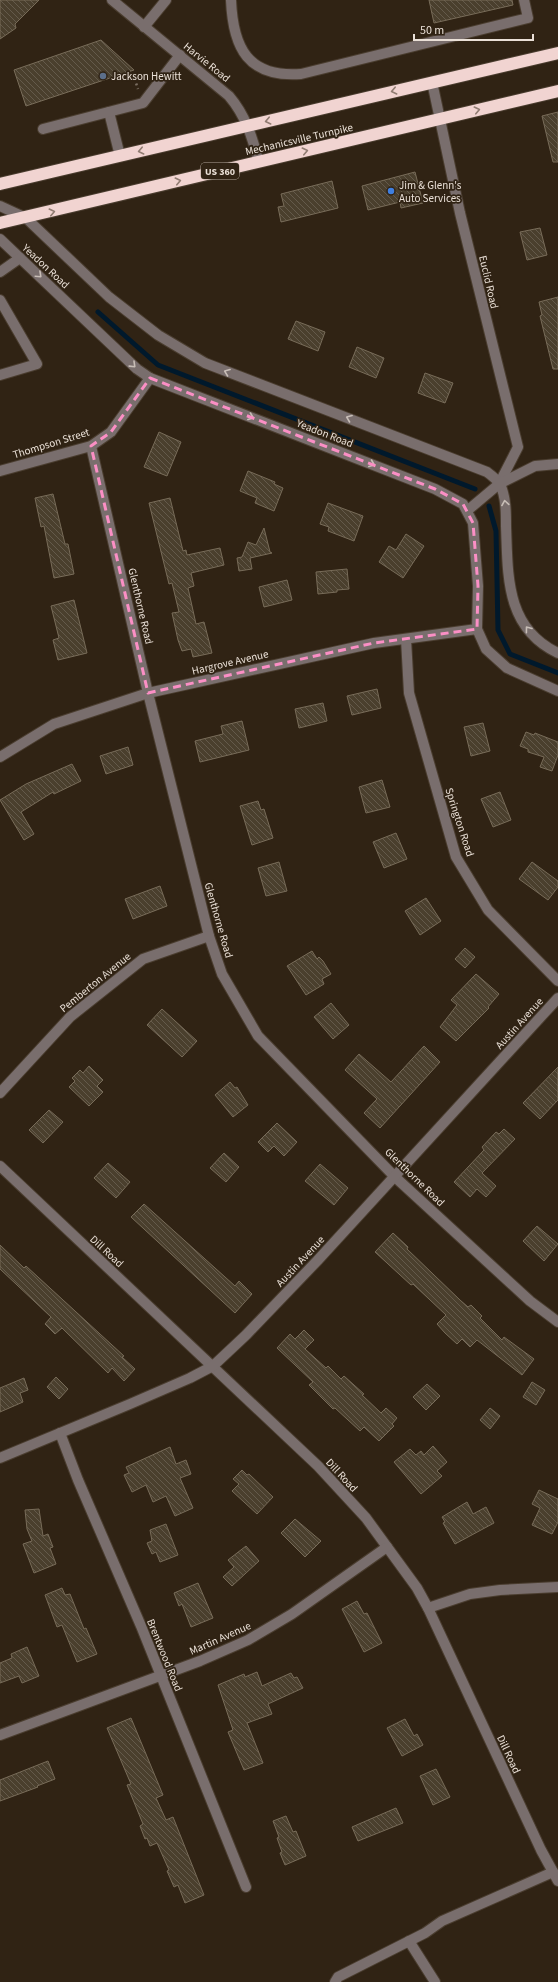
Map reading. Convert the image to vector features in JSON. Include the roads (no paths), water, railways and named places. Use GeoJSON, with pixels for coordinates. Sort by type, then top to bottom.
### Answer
{"type":"FeatureCollection","features":[{"type":"Feature","properties":{"kind":"highway"},"geometry":{"type":"LineString","coordinates":[[0,184],[558,53]]}},
{"type":"Feature","properties":{"kind":"highway","name":"Mechanicsville Turnpike"},"geometry":{"type":"LineString","coordinates":[[0,224],[558,91]]}},
{"type":"Feature","properties":{"kind":"street","name":"Harvie Road"},"geometry":{"type":"LineString","coordinates":[[112,0],[230,96],[240,109],[248,125],[259,162]]}},
{"type":"Feature","properties":{"kind":"street"},"geometry":{"type":"LineString","coordinates":[[144,26],[166,0]]}},
{"type":"Feature","properties":{"kind":"street"},"geometry":{"type":"LineString","coordinates":[[231,0],[234,29],[247,58],[258,67],[286,75],[301,74],[528,18],[524,0]]}},
{"type":"Feature","properties":{"kind":"street"},"geometry":{"type":"LineString","coordinates":[[43,129],[143,103],[180,55]]}},
{"type":"Feature","properties":{"kind":"street","name":"Euclid Road"},"geometry":{"type":"LineString","coordinates":[[432,82],[460,213],[518,447],[499,484]]}},
{"type":"Feature","properties":{"kind":"street"},"geometry":{"type":"LineString","coordinates":[[109,112],[120,156]]}},
{"type":"Feature","properties":{"kind":"street","name":"Yeadon Road"},"geometry":{"type":"LineString","coordinates":[[0,206],[26,218],[109,297],[158,335],[189,355],[206,363],[487,472],[499,484]]}},
{"type":"Feature","properties":{"kind":"street","name":"Yeadon Road"},"geometry":{"type":"LineString","coordinates":[[0,239],[137,369],[150,378],[435,489],[455,499],[468,510]]}},
{"type":"Feature","properties":{"kind":"street"},"geometry":{"type":"LineString","coordinates":[[0,272],[20,258]]}},
{"type":"Feature","properties":{"kind":"street"},"geometry":{"type":"LineString","coordinates":[[0,300],[37,364],[0,375]]}},
{"type":"Feature","properties":{"kind":"street","name":"Thompson Street"},"geometry":{"type":"LineString","coordinates":[[0,471],[91,446],[110,432],[150,378]]}},
{"type":"Feature","properties":{"kind":"street","name":"Glenthorne Road"},"geometry":{"type":"LineString","coordinates":[[91,446],[148,693],[209,936],[222,974],[258,1036],[396,1176],[530,1301],[558,1322]]}},
{"type":"Feature","properties":{"kind":"street"},"geometry":{"type":"LineString","coordinates":[[558,464],[535,466],[499,484],[468,510],[473,522],[475,542],[478,586],[477,630],[486,649],[507,668],[558,691]]}},
{"type":"Feature","properties":{"kind":"street"},"geometry":{"type":"LineString","coordinates":[[499,484],[505,502],[510,593],[520,616],[529,630],[536,638],[558,653]]}},
{"type":"Feature","properties":{"kind":"street","name":"Hargrove Avenue"},"geometry":{"type":"LineString","coordinates":[[0,757],[54,724],[148,693],[374,643],[477,630]]}},
{"type":"Feature","properties":{"kind":"street","name":"Springton Road"},"geometry":{"type":"LineString","coordinates":[[406,639],[409,693],[456,857],[488,910],[558,981]]}},
{"type":"Feature","properties":{"kind":"street","name":"Pemberton Avenue"},"geometry":{"type":"LineString","coordinates":[[0,1093],[70,1017],[143,959],[209,936]]}},
{"type":"Feature","properties":{"kind":"street","name":"Austin Avenue"},"geometry":{"type":"LineString","coordinates":[[0,1458],[190,1378],[213,1366],[246,1336],[396,1176],[558,998]]}},
{"type":"Feature","properties":{"kind":"street","name":"Dill Road"},"geometry":{"type":"LineString","coordinates":[[0,1166],[318,1466],[366,1518],[428,1608],[534,1836],[556,1877]]}},
{"type":"Feature","properties":{"kind":"street","name":"Brentwood Road"},"geometry":{"type":"LineString","coordinates":[[60,1433],[161,1675],[246,1887]]}},
{"type":"Feature","properties":{"kind":"street","name":"Martin Avenue"},"geometry":{"type":"LineString","coordinates":[[0,1735],[200,1661],[264,1632],[387,1547]]}},
{"type":"Feature","properties":{"kind":"street"},"geometry":{"type":"LineString","coordinates":[[428,1608],[470,1594],[500,1590],[558,1587]]}},
{"type":"Feature","properties":{"kind":"street"},"geometry":{"type":"LineString","coordinates":[[335,1982],[338,1977],[409,1941],[442,1921],[556,1877]]}},
{"type":"Feature","properties":{"kind":"street"},"geometry":{"type":"LineString","coordinates":[[409,1941],[435,1982]]}},
{"type":"Feature","properties":{"kind":"waterway"},"geometry":{"type":"LineString","coordinates":[[98,312],[158,365],[475,489]]}},
{"type":"Feature","properties":{"kind":"waterway"},"geometry":{"type":"LineString","coordinates":[[489,506],[496,531],[498,630],[510,654],[558,673]]}},
{"type":"Feature","properties":{"kind":"place","name":"Jackson Hewitt"},"geometry":{"type":"Point","coordinates":[103,76]}},
{"type":"Feature","properties":{"kind":"place","name":"Jim & Glenn's Auto Services"},"geometry":{"type":"Point","coordinates":[391,191]}}]}
